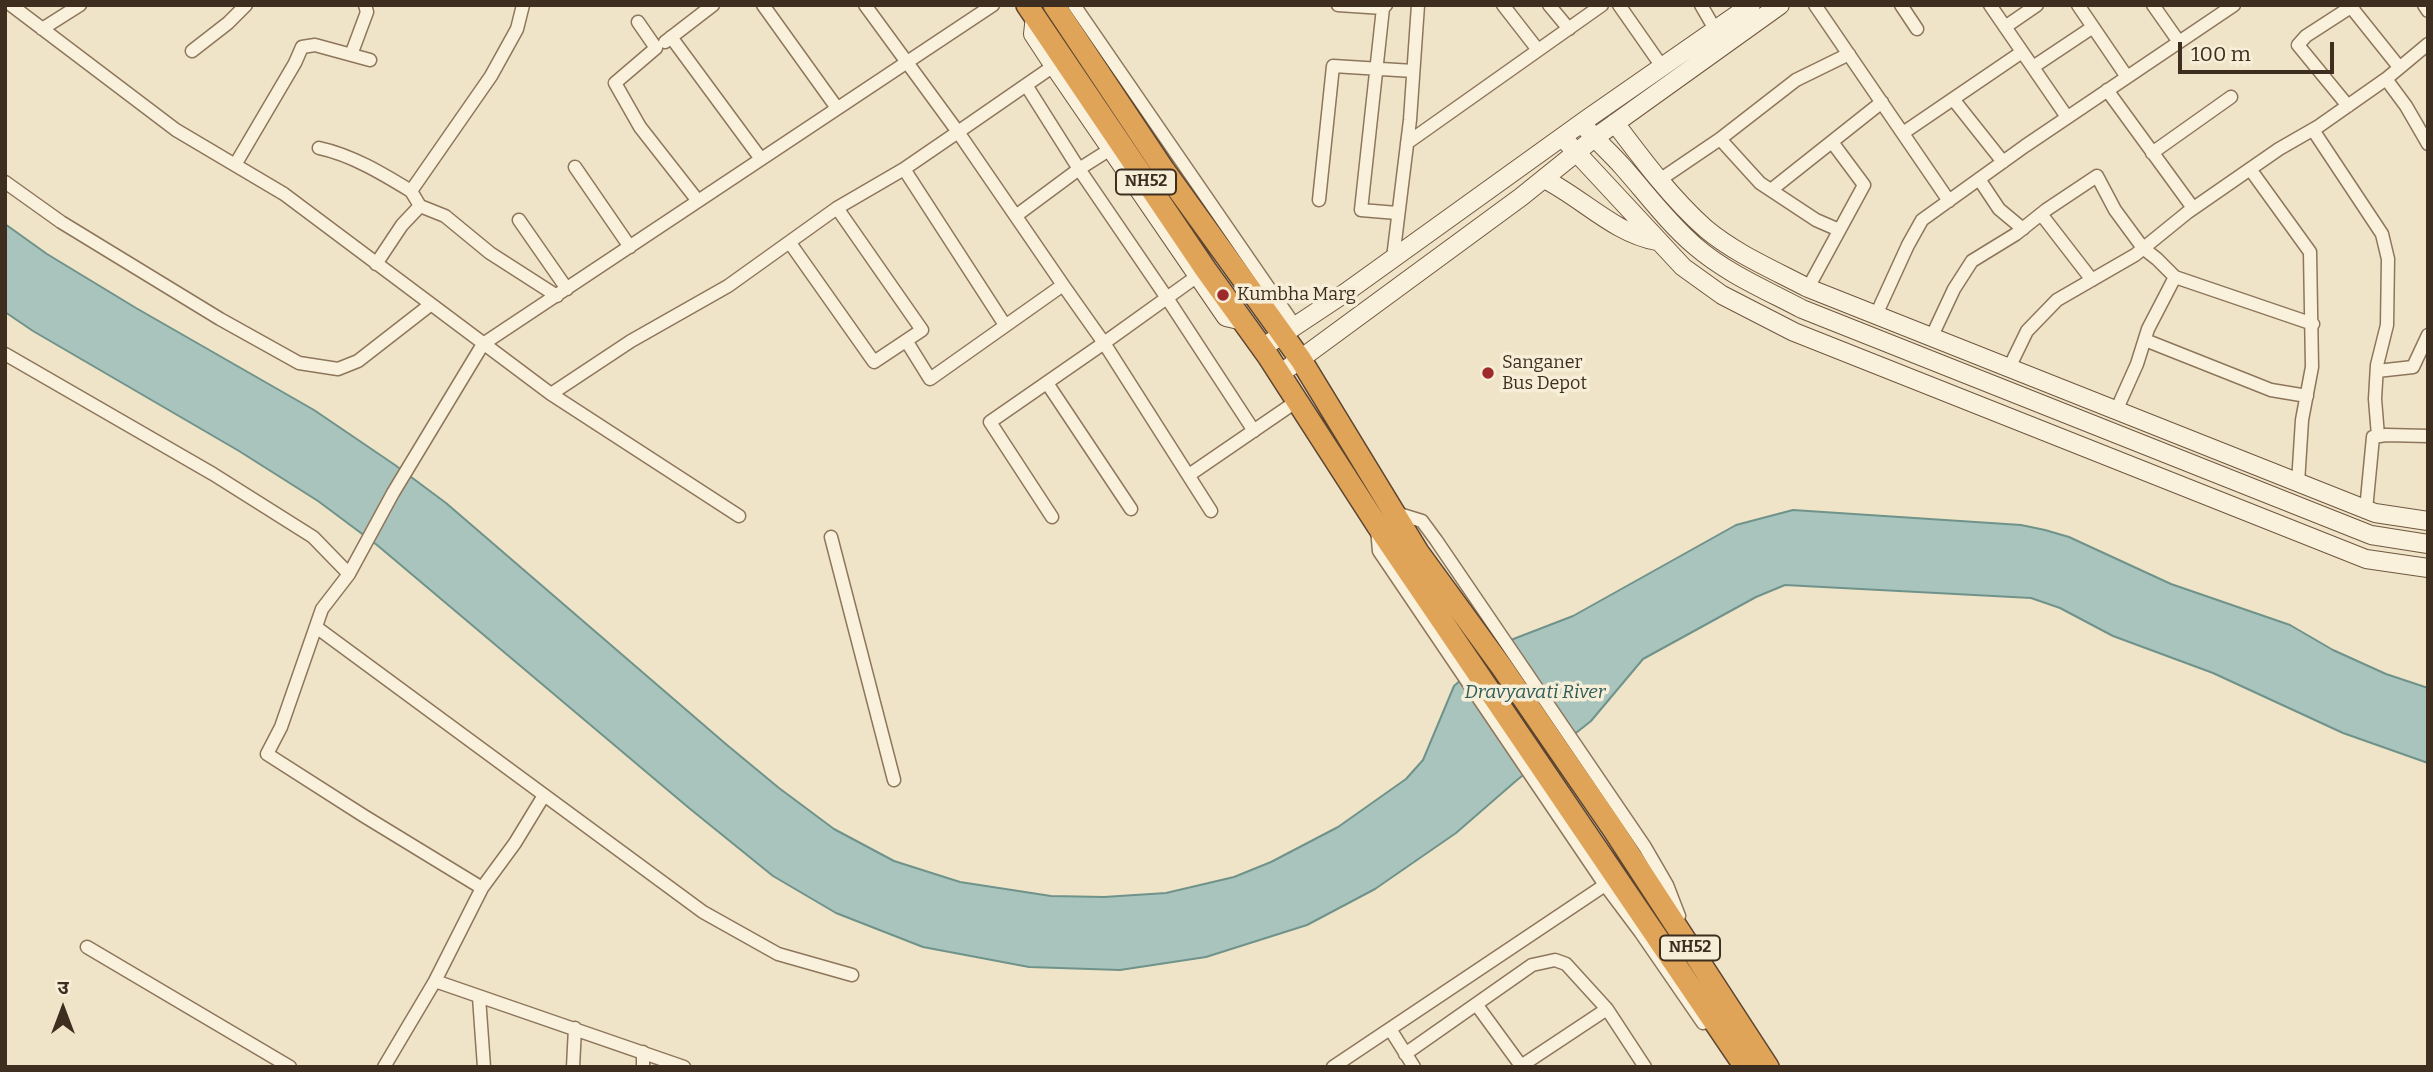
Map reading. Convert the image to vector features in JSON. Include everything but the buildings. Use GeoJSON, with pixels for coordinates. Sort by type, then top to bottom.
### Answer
{"type":"FeatureCollection","features":[{"type":"Feature","properties":{"kind":"highway","name":"NH52"},"geometry":{"type":"LineString","coordinates":[[1055,6],[1164,170],[1289,330],[1301,360],[1385,519]]}},
{"type":"Feature","properties":{"kind":"highway","name":"NH52"},"geometry":{"type":"LineString","coordinates":[[1031,11],[1059,63],[1201,273],[1243,321],[1297,401],[1385,519],[1595,844],[1647,931],[1745,1067]]}},
{"type":"Feature","properties":{"kind":"highway","name":"NH52"},"geometry":{"type":"LineString","coordinates":[[1433,590],[1502,666],[1613,829],[1768,1067]]}},
{"type":"Feature","properties":{"kind":"main road"},"geometry":{"type":"LineString","coordinates":[[1262,348],[1751,5]]}},
{"type":"Feature","properties":{"kind":"main road"},"geometry":{"type":"LineString","coordinates":[[1280,374],[1544,179],[1593,139],[1780,5]]}},
{"type":"Feature","properties":{"kind":"main road"},"geometry":{"type":"LineString","coordinates":[[1582,123],[1593,139],[1620,163],[1696,247],[1732,273],[1802,309],[2371,535],[2428,544]]}},
{"type":"Feature","properties":{"kind":"main road"},"geometry":{"type":"LineString","coordinates":[[1615,123],[1707,229],[1741,253],[1808,288],[2366,510],[2428,521]]}},
{"type":"Feature","properties":{"kind":"main road"},"geometry":{"type":"LineString","coordinates":[[1563,138],[1683,267],[1722,295],[1794,332],[2365,559],[2428,568]]}},
{"type":"Feature","properties":{"kind":"main road"},"geometry":{"type":"LineString","coordinates":[[1544,179],[1644,239],[1657,241]]}},
{"type":"Feature","properties":{"kind":"street"},"geometry":{"type":"LineString","coordinates":[[11,5],[176,130],[284,194],[551,394],[739,516]]}},
{"type":"Feature","properties":{"kind":"street"},"geometry":{"type":"LineString","coordinates":[[42,29],[80,5]]}},
{"type":"Feature","properties":{"kind":"street"},"geometry":{"type":"LineString","coordinates":[[192,51],[246,5]]}},
{"type":"Feature","properties":{"kind":"street"},"geometry":{"type":"LineString","coordinates":[[351,55],[368,12],[365,5]]}},
{"type":"Feature","properties":{"kind":"street"},"geometry":{"type":"LineString","coordinates":[[411,191],[491,76],[517,30],[523,5]]}},
{"type":"Feature","properties":{"kind":"street"},"geometry":{"type":"LineString","coordinates":[[698,201],[640,127],[615,83],[713,5]]}},
{"type":"Feature","properties":{"kind":"street"},"geometry":{"type":"LineString","coordinates":[[763,5],[837,108]]}},
{"type":"Feature","properties":{"kind":"street"},"geometry":{"type":"LineString","coordinates":[[865,5],[1017,215],[1104,343],[1211,511]]}},
{"type":"Feature","properties":{"kind":"street"},"geometry":{"type":"LineString","coordinates":[[482,888],[364,817],[267,754],[281,727],[322,609],[349,574],[410,463],[484,344],[993,5]]}},
{"type":"Feature","properties":{"kind":"street"},"geometry":{"type":"LineString","coordinates":[[1074,5],[1289,330]]}},
{"type":"Feature","properties":{"kind":"street"},"geometry":{"type":"LineString","coordinates":[[1338,5],[1385,7],[1375,69],[1361,210],[1397,213]]}},
{"type":"Feature","properties":{"kind":"street"},"geometry":{"type":"LineString","coordinates":[[1393,258],[1407,143],[1418,5]]}},
{"type":"Feature","properties":{"kind":"street"},"geometry":{"type":"LineString","coordinates":[[1503,5],[1538,50]]}},
{"type":"Feature","properties":{"kind":"street"},"geometry":{"type":"LineString","coordinates":[[1549,5],[1569,29]]}},
{"type":"Feature","properties":{"kind":"street"},"geometry":{"type":"LineString","coordinates":[[1407,143],[1602,5]]}},
{"type":"Feature","properties":{"kind":"street"},"geometry":{"type":"LineString","coordinates":[[1619,5],[1663,68]]}},
{"type":"Feature","properties":{"kind":"street"},"geometry":{"type":"LineString","coordinates":[[1701,5],[1716,31]]}},
{"type":"Feature","properties":{"kind":"street"},"geometry":{"type":"LineString","coordinates":[[1815,5],[1950,201]]}},
{"type":"Feature","properties":{"kind":"street"},"geometry":{"type":"LineString","coordinates":[[1900,5],[1917,29]]}},
{"type":"Feature","properties":{"kind":"street"},"geometry":{"type":"LineString","coordinates":[[1990,5],[2067,117]]}},
{"type":"Feature","properties":{"kind":"street"},"geometry":{"type":"LineString","coordinates":[[2005,27],[2037,5]]}},
{"type":"Feature","properties":{"kind":"street"},"geometry":{"type":"LineString","coordinates":[[2078,5],[2127,77]]}},
{"type":"Feature","properties":{"kind":"street"},"geometry":{"type":"LineString","coordinates":[[2153,5],[2179,42]]}},
{"type":"Feature","properties":{"kind":"street"},"geometry":{"type":"LineString","coordinates":[[1876,314],[1918,226],[2067,117],[2234,5]]}},
{"type":"Feature","properties":{"kind":"street"},"geometry":{"type":"LineString","coordinates":[[2424,5],[2428,10]]}},
{"type":"Feature","properties":{"kind":"street"},"geometry":{"type":"LineString","coordinates":[[2347,106],[2298,45],[2306,36],[2352,6],[2399,67]]}},
{"type":"Feature","properties":{"kind":"street"},"geometry":{"type":"LineString","coordinates":[[638,22],[656,48]]}},
{"type":"Feature","properties":{"kind":"street"},"geometry":{"type":"LineString","coordinates":[[2033,67],[2093,27]]}},
{"type":"Feature","properties":{"kind":"street"},"geometry":{"type":"LineString","coordinates":[[671,37],[761,159]]}},
{"type":"Feature","properties":{"kind":"street"},"geometry":{"type":"LineString","coordinates":[[2009,368],[2027,331],[2057,300],[2143,248],[2193,208],[2386,79],[2428,44]]}},
{"type":"Feature","properties":{"kind":"street"},"geometry":{"type":"LineString","coordinates":[[235,165],[302,47],[315,45],[370,60]]}},
{"type":"Feature","properties":{"kind":"street"},"geometry":{"type":"LineString","coordinates":[[1903,133],[2022,52]]}},
{"type":"Feature","properties":{"kind":"street"},"geometry":{"type":"LineString","coordinates":[[1661,179],[1720,139],[1796,80],[1849,54]]}},
{"type":"Feature","properties":{"kind":"street"},"geometry":{"type":"LineString","coordinates":[[551,394],[631,341],[728,286],[837,208],[904,169],[1059,63]]}},
{"type":"Feature","properties":{"kind":"street"},"geometry":{"type":"LineString","coordinates":[[1319,200],[1333,66],[1413,71]]}},
{"type":"Feature","properties":{"kind":"street"},"geometry":{"type":"LineString","coordinates":[[2386,79],[2406,106],[2428,144]]}},
{"type":"Feature","properties":{"kind":"street"},"geometry":{"type":"LineString","coordinates":[[1026,85],[1254,431]]}},
{"type":"Feature","properties":{"kind":"street"},"geometry":{"type":"LineString","coordinates":[[2107,90],[2193,208]]}},
{"type":"Feature","properties":{"kind":"street"},"geometry":{"type":"LineString","coordinates":[[2152,153],[2231,97]]}},
{"type":"Feature","properties":{"kind":"street"},"geometry":{"type":"LineString","coordinates":[[1953,99],[2003,162]]}},
{"type":"Feature","properties":{"kind":"street"},"geometry":{"type":"LineString","coordinates":[[1771,190],[1882,102]]}},
{"type":"Feature","properties":{"kind":"street"},"geometry":{"type":"LineString","coordinates":[[2313,130],[2382,234],[2388,259],[2387,325],[2377,371],[2375,399],[2378,436]]}},
{"type":"Feature","properties":{"kind":"street"},"geometry":{"type":"LineString","coordinates":[[1720,139],[1760,183],[1816,220],[1839,230]]}},
{"type":"Feature","properties":{"kind":"street"},"geometry":{"type":"LineString","coordinates":[[1808,288],[1864,185],[1832,142]]}},
{"type":"Feature","properties":{"kind":"street"},"geometry":{"type":"LineString","coordinates":[[1017,215],[1079,169],[1116,146]]}},
{"type":"Feature","properties":{"kind":"street"},"geometry":{"type":"LineString","coordinates":[[319,148],[333,151],[382,173],[411,191],[421,206],[445,216],[490,253],[562,293]]}},
{"type":"Feature","properties":{"kind":"street"},"geometry":{"type":"LineString","coordinates":[[575,167],[630,247]]}},
{"type":"Feature","properties":{"kind":"street"},"geometry":{"type":"LineString","coordinates":[[904,169],[1005,325]]}},
{"type":"Feature","properties":{"kind":"street"},"geometry":{"type":"LineString","coordinates":[[2250,169],[2310,252],[2312,368],[2302,420],[2298,483]]}},
{"type":"Feature","properties":{"kind":"street"},"geometry":{"type":"LineString","coordinates":[[1932,336],[1954,289],[1972,261],[2023,229],[2097,176],[2115,210],[2143,248],[2175,277],[2312,324]]}},
{"type":"Feature","properties":{"kind":"street"},"geometry":{"type":"LineString","coordinates":[[1979,179],[1999,209],[2023,229]]}},
{"type":"Feature","properties":{"kind":"street"},"geometry":{"type":"LineString","coordinates":[[5,182],[61,222],[220,319],[299,363],[338,369],[348,365],[376,348],[430,305]]}},
{"type":"Feature","properties":{"kind":"street"},"geometry":{"type":"LineString","coordinates":[[376,264],[402,225],[421,206]]}},
{"type":"Feature","properties":{"kind":"street"},"geometry":{"type":"LineString","coordinates":[[790,243],[874,362],[907,342],[922,330],[837,208]]}},
{"type":"Feature","properties":{"kind":"street"},"geometry":{"type":"LineString","coordinates":[[2041,214],[2092,280]]}},
{"type":"Feature","properties":{"kind":"street"},"geometry":{"type":"LineString","coordinates":[[519,220],[562,293]]}},
{"type":"Feature","properties":{"kind":"street"},"geometry":{"type":"LineString","coordinates":[[1052,517],[990,422],[1201,273]]}},
{"type":"Feature","properties":{"kind":"street"},"geometry":{"type":"LineString","coordinates":[[2116,411],[2175,277]]}},
{"type":"Feature","properties":{"kind":"street"},"geometry":{"type":"LineString","coordinates":[[907,342],[930,379],[1063,285]]}},
{"type":"Feature","properties":{"kind":"street"},"geometry":{"type":"LineString","coordinates":[[2377,371],[2413,367],[2428,335]]}},
{"type":"Feature","properties":{"kind":"street"},"geometry":{"type":"LineString","coordinates":[[2145,340],[2271,390],[2307,396]]}},
{"type":"Feature","properties":{"kind":"street"},"geometry":{"type":"LineString","coordinates":[[5,354],[213,474],[313,537],[349,574]]}},
{"type":"Feature","properties":{"kind":"street"},"geometry":{"type":"LineString","coordinates":[[1046,383],[1131,509]]}},
{"type":"Feature","properties":{"kind":"street"},"geometry":{"type":"LineString","coordinates":[[1189,475],[1297,401]]}},
{"type":"Feature","properties":{"kind":"street"},"geometry":{"type":"LineString","coordinates":[[2366,510],[2373,438],[2386,435],[2428,436]]}},
{"type":"Feature","properties":{"kind":"street"},"geometry":{"type":"LineString","coordinates":[[1691,950],[1667,885],[1637,835],[1422,521],[1385,519],[1379,551],[1605,885],[1647,931],[1732,1067]]}},
{"type":"Feature","properties":{"kind":"street"},"geometry":{"type":"LineString","coordinates":[[831,537],[894,780]]}},
{"type":"Feature","properties":{"kind":"street"},"geometry":{"type":"LineString","coordinates":[[316,627],[482,748],[543,797],[703,912],[746,939],[778,954],[852,975]]}},
{"type":"Feature","properties":{"kind":"street"},"geometry":{"type":"LineString","coordinates":[[384,1067],[435,981],[482,888],[515,843],[543,797]]}},
{"type":"Feature","properties":{"kind":"street"},"geometry":{"type":"LineString","coordinates":[[1335,1066],[1605,885]]}},
{"type":"Feature","properties":{"kind":"street"},"geometry":{"type":"LineString","coordinates":[[87,947],[290,1067]]}},
{"type":"Feature","properties":{"kind":"street"},"geometry":{"type":"LineString","coordinates":[[1405,1054],[1532,965],[1555,960],[1566,964],[1586,984],[1607,1009],[1645,1067]]}},
{"type":"Feature","properties":{"kind":"street"},"geometry":{"type":"LineString","coordinates":[[435,981],[684,1067]]}},
{"type":"Feature","properties":{"kind":"street"},"geometry":{"type":"LineString","coordinates":[[480,997],[484,1067]]}},
{"type":"Feature","properties":{"kind":"street"},"geometry":{"type":"LineString","coordinates":[[1476,1004],[1521,1066],[1607,1009]]}},
{"type":"Feature","properties":{"kind":"street"},"geometry":{"type":"LineString","coordinates":[[573,1067],[575,1028]]}},
{"type":"Feature","properties":{"kind":"street"},"geometry":{"type":"LineString","coordinates":[[1390,1029],[1413,1067]]}},
{"type":"Feature","properties":{"kind":"street"},"geometry":{"type":"LineString","coordinates":[[643,1052],[643,1067]]}},
{"type":"Feature","properties":{"kind":"water","name":"Dravyavati River"},"geometry":{"type":"Polygon","coordinates":[[[5,224],[47,254],[136,308],[314,410],[395,465],[446,503],[727,745],[834,829],[894,861],[960,882],[1051,896],[1104,897],[1166,893],[1234,877],[1271,862],[1338,827],[1406,779],[1423,760],[1454,686],[1503,643],[1573,616],[1736,525],[1793,510],[2021,525],[2045,530],[2069,537],[2171,584],[2290,625],[2333,650],[2386,674],[2428,688],[2428,763],[2343,733],[2213,673],[2113,636],[2060,608],[2031,598],[1785,585],[1756,597],[1643,659],[1591,721],[1456,833],[1375,889],[1307,925],[1206,957],[1120,970],[1029,967],[923,947],[836,913],[773,876],[377,545],[318,501],[5,312],[5,224]]]}},
{"type":"Feature","properties":{"kind":"place","name":"Kumbha Marg"},"geometry":{"type":"Point","coordinates":[1223,295]}},
{"type":"Feature","properties":{"kind":"place","name":"Sanganer Bus Depot"},"geometry":{"type":"Point","coordinates":[1488,373]}}]}
